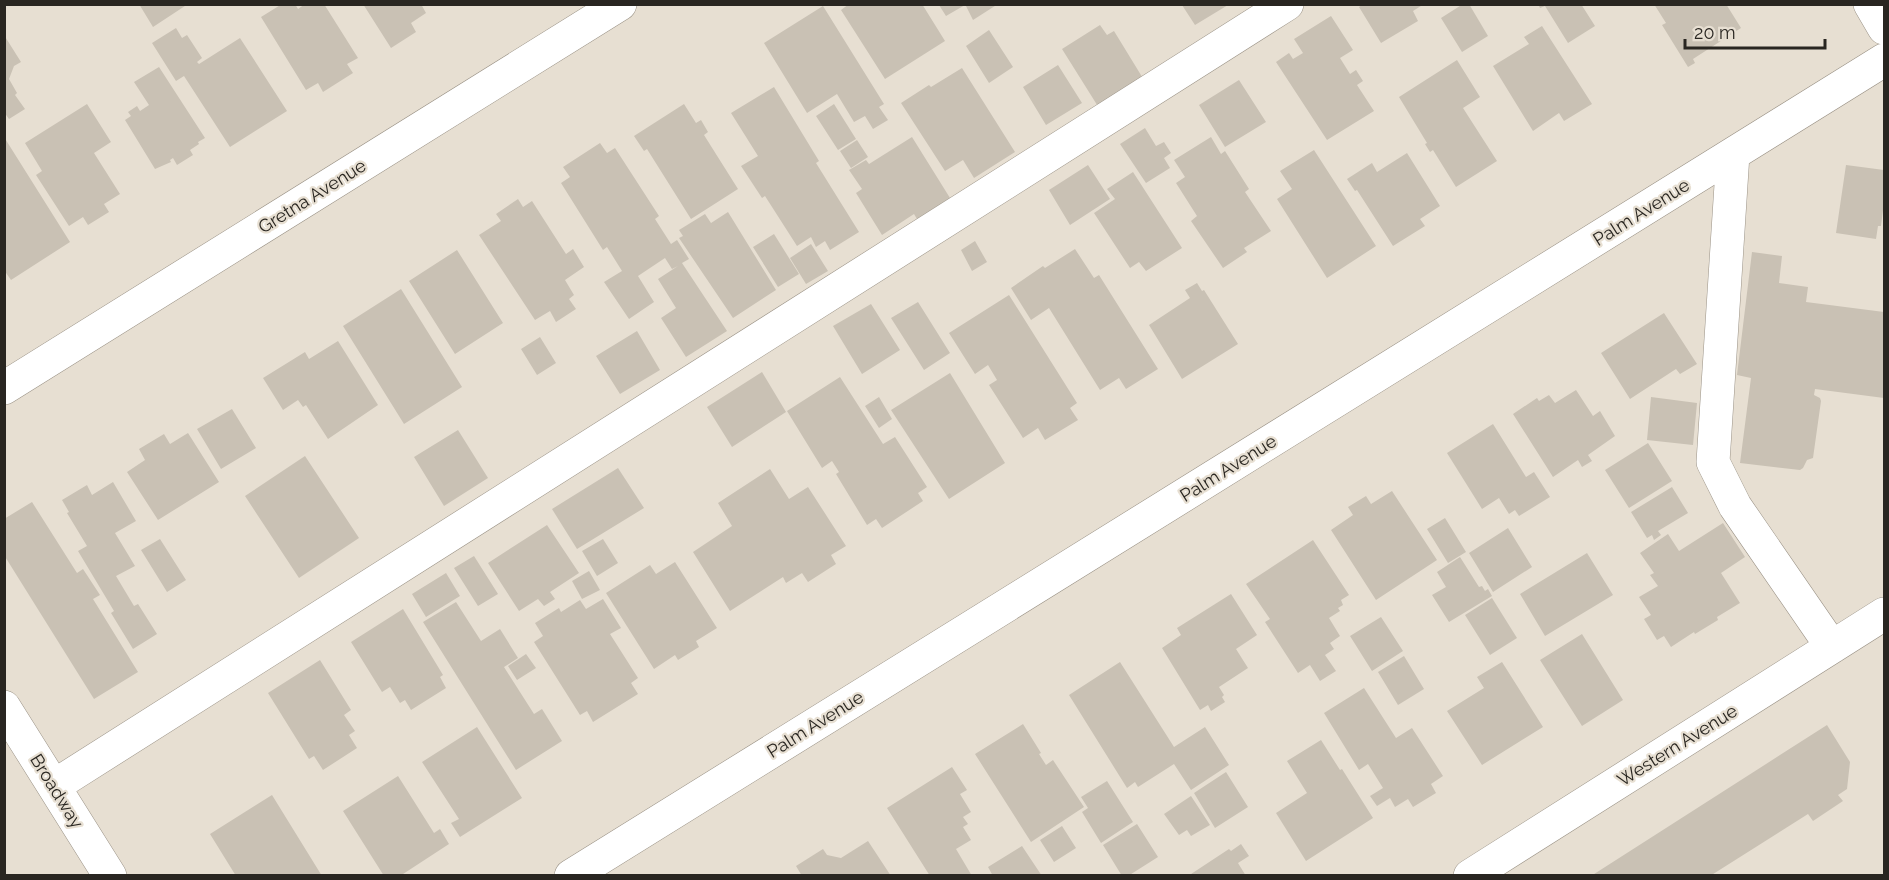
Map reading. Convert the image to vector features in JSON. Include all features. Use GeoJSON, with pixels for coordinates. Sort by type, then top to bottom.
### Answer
{"type":"FeatureCollection","features":[{"type":"Feature","properties":{"kind":"street","name":"Gretna Avenue"},"geometry":{"type":"LineString","coordinates":[[4,388],[620,4]]}},
{"type":"Feature","properties":{"kind":"street"},"geometry":{"type":"LineString","coordinates":[[54,786],[1287,4]]}},
{"type":"Feature","properties":{"kind":"street"},"geometry":{"type":"LineString","coordinates":[[1870,4],[1884,28]]}},
{"type":"Feature","properties":{"kind":"street","name":"Palm Avenue"},"geometry":{"type":"LineString","coordinates":[[571,876],[1884,60]]}},
{"type":"Feature","properties":{"kind":"street"},"geometry":{"type":"LineString","coordinates":[[1732,154],[1713,462],[1735,506],[1833,647]]}},
{"type":"Feature","properties":{"kind":"street","name":"Western Avenue"},"geometry":{"type":"LineString","coordinates":[[1470,876],[1884,614]]}},
{"type":"Feature","properties":{"kind":"street","name":"Broadway"},"geometry":{"type":"LineString","coordinates":[[4,707],[110,876]]}},
{"type":"Feature","properties":{"kind":"building"},"geometry":{"type":"Polygon","coordinates":[[[139,4],[188,4],[153,27],[139,4]]]}},
{"type":"Feature","properties":{"kind":"building"},"geometry":{"type":"Polygon","coordinates":[[[282,4],[295,4],[298,9],[305,4],[324,4],[358,58],[347,64],[353,73],[323,92],[318,83],[306,90],[261,17],[282,4]]]}},
{"type":"Feature","properties":{"kind":"building"},"geometry":{"type":"Polygon","coordinates":[[[363,4],[421,4],[426,13],[411,23],[416,32],[391,48],[363,4]]]}},
{"type":"Feature","properties":{"kind":"building"},"geometry":{"type":"Polygon","coordinates":[[[849,4],[922,4],[945,41],[885,79],[841,10],[849,4]]]}},
{"type":"Feature","properties":{"kind":"building"},"geometry":{"type":"Polygon","coordinates":[[[965,4],[998,4],[973,20],[965,4]]]}},
{"type":"Feature","properties":{"kind":"building"},"geometry":{"type":"Polygon","coordinates":[[[1363,4],[1424,4],[1413,11],[1418,21],[1381,43],[1359,7],[1363,4]]]}},
{"type":"Feature","properties":{"kind":"building"},"geometry":{"type":"Polygon","coordinates":[[[1463,4],[1469,4],[1488,36],[1462,52],[1441,18],[1463,4]]]}},
{"type":"Feature","properties":{"kind":"building"},"geometry":{"type":"Polygon","coordinates":[[[1538,4],[1581,4],[1595,26],[1568,43],[1545,6],[1540,8],[1538,4]]]}},
{"type":"Feature","properties":{"kind":"building"},"geometry":{"type":"Polygon","coordinates":[[[1654,4],[1726,4],[1741,28],[1693,59],[1695,63],[1688,67],[1662,25],[1666,23],[1654,4]]]}},
{"type":"Feature","properties":{"kind":"building"},"geometry":{"type":"Polygon","coordinates":[[[939,5],[965,5],[946,16],[939,5]]]}},
{"type":"Feature","properties":{"kind":"building"},"geometry":{"type":"Polygon","coordinates":[[[1182,5],[1228,5],[1195,25],[1182,5]]]}},
{"type":"Feature","properties":{"kind":"building"},"geometry":{"type":"Polygon","coordinates":[[[823,6],[884,104],[879,107],[888,120],[873,129],[865,116],[854,122],[837,94],[807,113],[764,43],[823,6]]]}},
{"type":"Feature","properties":{"kind":"building"},"geometry":{"type":"Polygon","coordinates":[[[1331,16],[1353,50],[1340,58],[1350,74],[1356,70],[1363,81],[1357,85],[1374,111],[1327,140],[1276,62],[1289,53],[1293,59],[1303,53],[1294,39],[1331,16]]]}},
{"type":"Feature","properties":{"kind":"building"},"geometry":{"type":"Polygon","coordinates":[[[1100,25],[1107,35],[1114,31],[1144,80],[1099,108],[1062,49],[1100,25]]]}},
{"type":"Feature","properties":{"kind":"building"},"geometry":{"type":"Polygon","coordinates":[[[1542,26],[1592,104],[1564,121],[1559,113],[1533,131],[1493,66],[1529,44],[1524,37],[1542,26]]]}},
{"type":"Feature","properties":{"kind":"building"},"geometry":{"type":"Polygon","coordinates":[[[176,28],[182,38],[187,35],[202,58],[197,62],[199,64],[240,38],[287,111],[230,147],[184,76],[176,81],[152,43],[176,28]]]}},
{"type":"Feature","properties":{"kind":"building"},"geometry":{"type":"Polygon","coordinates":[[[989,30],[1013,67],[989,83],[966,46],[989,30]]]}},
{"type":"Feature","properties":{"kind":"building"},"geometry":{"type":"Polygon","coordinates":[[[4,35],[21,62],[14,66],[9,79],[17,93],[15,95],[25,109],[9,119],[4,112],[4,35]]]}},
{"type":"Feature","properties":{"kind":"building"},"geometry":{"type":"Polygon","coordinates":[[[1457,60],[1480,97],[1463,108],[1497,161],[1456,187],[1433,150],[1430,152],[1425,144],[1427,143],[1399,97],[1457,60]]]}},
{"type":"Feature","properties":{"kind":"building"},"geometry":{"type":"Polygon","coordinates":[[[1058,65],[1082,103],[1046,125],[1023,87],[1058,65]]]}},
{"type":"Feature","properties":{"kind":"building"},"geometry":{"type":"Polygon","coordinates":[[[159,67],[205,138],[190,150],[193,155],[177,165],[173,158],[171,162],[155,169],[125,120],[131,116],[128,112],[137,106],[140,111],[149,105],[134,82],[159,67]]]}},
{"type":"Feature","properties":{"kind":"building"},"geometry":{"type":"Polygon","coordinates":[[[962,68],[1015,152],[974,178],[963,160],[945,171],[901,103],[962,68]]]}},
{"type":"Feature","properties":{"kind":"building"},"geometry":{"type":"Polygon","coordinates":[[[1239,80],[1266,122],[1225,147],[1199,105],[1239,80]]]}},
{"type":"Feature","properties":{"kind":"building"},"geometry":{"type":"Polygon","coordinates":[[[774,87],[819,161],[816,163],[859,232],[830,250],[825,241],[816,247],[811,237],[797,246],[765,196],[762,198],[741,166],[758,156],[731,113],[774,87]]]}},
{"type":"Feature","properties":{"kind":"building"},"geometry":{"type":"Polygon","coordinates":[[[87,104],[111,142],[94,153],[120,194],[104,204],[109,212],[88,225],[83,217],[69,226],[36,175],[42,171],[25,143],[87,104]]]}},
{"type":"Feature","properties":{"kind":"building"},"geometry":{"type":"Polygon","coordinates":[[[684,104],[696,123],[701,120],[708,132],[704,135],[738,189],[691,219],[647,149],[644,151],[634,136],[684,104]]]}},
{"type":"Feature","properties":{"kind":"building"},"geometry":{"type":"Polygon","coordinates":[[[834,104],[856,139],[838,150],[816,116],[834,104]]]}},
{"type":"Feature","properties":{"kind":"building"},"geometry":{"type":"Polygon","coordinates":[[[1145,128],[1156,146],[1164,142],[1171,153],[1164,158],[1170,168],[1146,183],[1120,144],[1145,128]]]}},
{"type":"Feature","properties":{"kind":"building"},"geometry":{"type":"Polygon","coordinates":[[[4,137],[70,242],[11,280],[4,270],[4,137]]]}},
{"type":"Feature","properties":{"kind":"building"},"geometry":{"type":"Polygon","coordinates":[[[912,137],[950,198],[917,219],[914,214],[882,235],[856,193],[862,189],[849,170],[866,160],[869,164],[912,137]]]}},
{"type":"Feature","properties":{"kind":"building"},"geometry":{"type":"Polygon","coordinates":[[[1211,137],[1221,154],[1225,151],[1249,189],[1245,192],[1271,231],[1244,248],[1247,252],[1223,268],[1191,221],[1197,216],[1176,183],[1185,177],[1174,160],[1211,137]]]}},
{"type":"Feature","properties":{"kind":"building"},"geometry":{"type":"Polygon","coordinates":[[[857,140],[868,157],[851,168],[840,151],[857,140]]]}},
{"type":"Feature","properties":{"kind":"building"},"geometry":{"type":"Polygon","coordinates":[[[600,143],[607,153],[615,148],[659,216],[655,219],[671,244],[677,240],[689,259],[682,263],[727,331],[686,357],[661,318],[676,308],[658,279],[678,266],[672,269],[665,258],[638,276],[654,302],[629,319],[604,282],[622,271],[607,247],[603,250],[561,183],[570,177],[563,167],[600,143]]]}},
{"type":"Feature","properties":{"kind":"building"},"geometry":{"type":"Polygon","coordinates":[[[1314,150],[1376,246],[1327,278],[1277,199],[1292,189],[1280,171],[1314,150]]]}},
{"type":"Feature","properties":{"kind":"building"},"geometry":{"type":"Polygon","coordinates":[[[1407,153],[1440,206],[1420,219],[1425,226],[1393,246],[1357,190],[1355,191],[1347,179],[1372,163],[1377,172],[1407,153]]]}},
{"type":"Feature","properties":{"kind":"building"},"geometry":{"type":"Polygon","coordinates":[[[1088,165],[1110,199],[1070,225],[1049,190],[1088,165]]]}},
{"type":"Feature","properties":{"kind":"building"},"geometry":{"type":"Polygon","coordinates":[[[1846,165],[1884,170],[1884,202],[1881,226],[1878,226],[1876,239],[1836,233],[1846,165]]]}},
{"type":"Feature","properties":{"kind":"building"},"geometry":{"type":"Polygon","coordinates":[[[1133,172],[1182,248],[1146,271],[1139,262],[1130,268],[1094,213],[1115,199],[1107,189],[1133,172]]]}},
{"type":"Feature","properties":{"kind":"building"},"geometry":{"type":"Polygon","coordinates":[[[518,199],[523,207],[532,201],[566,254],[573,249],[584,267],[565,280],[574,295],[569,299],[576,309],[556,322],[550,311],[535,320],[479,235],[501,221],[496,214],[518,199]]]}},
{"type":"Feature","properties":{"kind":"building"},"geometry":{"type":"Polygon","coordinates":[[[728,212],[776,290],[733,318],[679,238],[683,236],[679,230],[705,214],[711,223],[728,212]]]}},
{"type":"Feature","properties":{"kind":"building"},"geometry":{"type":"Polygon","coordinates":[[[774,234],[799,274],[778,287],[753,247],[774,234]]]}},
{"type":"Feature","properties":{"kind":"building"},"geometry":{"type":"Polygon","coordinates":[[[975,241],[987,262],[972,271],[961,250],[975,241]]]}},
{"type":"Feature","properties":{"kind":"building"},"geometry":{"type":"Polygon","coordinates":[[[811,244],[828,271],[806,284],[790,258],[811,244]]]}},
{"type":"Feature","properties":{"kind":"building"},"geometry":{"type":"Polygon","coordinates":[[[1075,249],[1094,278],[1099,275],[1158,369],[1126,389],[1119,378],[1100,390],[1049,308],[1031,320],[1011,288],[1043,266],[1045,268],[1075,249]]]}},
{"type":"Feature","properties":{"kind":"building"},"geometry":{"type":"Polygon","coordinates":[[[457,250],[503,323],[455,354],[409,281],[457,250]]]}},
{"type":"Feature","properties":{"kind":"building"},"geometry":{"type":"Polygon","coordinates":[[[1752,252],[1782,256],[1779,283],[1808,287],[1806,302],[1884,312],[1884,398],[1815,389],[1814,395],[1821,401],[1813,458],[1807,460],[1800,470],[1740,463],[1751,378],[1737,375],[1752,252]]]}},
{"type":"Feature","properties":{"kind":"building"},"geometry":{"type":"Polygon","coordinates":[[[1197,283],[1202,291],[1204,290],[1238,344],[1182,379],[1149,325],[1190,298],[1185,290],[1197,283]]]}},
{"type":"Feature","properties":{"kind":"building"},"geometry":{"type":"Polygon","coordinates":[[[401,289],[462,387],[404,424],[343,326],[401,289]]]}},
{"type":"Feature","properties":{"kind":"building"},"geometry":{"type":"Polygon","coordinates":[[[1009,295],[1077,403],[1070,408],[1078,420],[1045,440],[1038,428],[1023,438],[989,385],[997,380],[988,365],[975,374],[949,333],[1009,295]]]}},
{"type":"Feature","properties":{"kind":"building"},"geometry":{"type":"Polygon","coordinates":[[[918,302],[950,353],[924,370],[891,318],[918,302]]]}},
{"type":"Feature","properties":{"kind":"building"},"geometry":{"type":"Polygon","coordinates":[[[871,304],[900,350],[862,374],[833,326],[871,304]]]}},
{"type":"Feature","properties":{"kind":"building"},"geometry":{"type":"Polygon","coordinates":[[[1664,313],[1697,364],[1680,374],[1676,369],[1630,399],[1601,353],[1664,313]]]}},
{"type":"Feature","properties":{"kind":"building"},"geometry":{"type":"Polygon","coordinates":[[[637,331],[660,370],[620,394],[596,356],[637,331]]]}},
{"type":"Feature","properties":{"kind":"building"},"geometry":{"type":"Polygon","coordinates":[[[540,337],[556,363],[537,375],[521,349],[540,337]]]}},
{"type":"Feature","properties":{"kind":"building"},"geometry":{"type":"Polygon","coordinates":[[[338,341],[378,405],[328,439],[306,405],[303,407],[298,400],[283,410],[263,378],[305,352],[309,359],[338,341]]]}},
{"type":"Feature","properties":{"kind":"building"},"geometry":{"type":"Polygon","coordinates":[[[762,372],[786,412],[732,447],[707,407],[762,372]]]}},
{"type":"Feature","properties":{"kind":"building"},"geometry":{"type":"Polygon","coordinates":[[[950,373],[1005,463],[949,499],[891,410],[950,373]]]}},
{"type":"Feature","properties":{"kind":"building"},"geometry":{"type":"Polygon","coordinates":[[[840,377],[883,444],[895,437],[927,487],[918,493],[923,501],[882,528],[876,519],[867,525],[836,474],[839,472],[832,461],[822,468],[787,411],[840,377]]]}},
{"type":"Feature","properties":{"kind":"building"},"geometry":{"type":"Polygon","coordinates":[[[1576,390],[1593,416],[1600,411],[1615,436],[1588,455],[1592,461],[1582,467],[1578,460],[1553,477],[1513,414],[1537,398],[1539,401],[1549,395],[1555,403],[1576,390]]]}},
{"type":"Feature","properties":{"kind":"building"},"geometry":{"type":"Polygon","coordinates":[[[879,397],[892,419],[879,428],[865,406],[879,397]]]}},
{"type":"Feature","properties":{"kind":"building"},"geometry":{"type":"Polygon","coordinates":[[[1651,397],[1697,403],[1693,445],[1647,440],[1651,397]]]}},
{"type":"Feature","properties":{"kind":"building"},"geometry":{"type":"Polygon","coordinates":[[[232,409],[256,448],[221,469],[197,429],[232,409]]]}},
{"type":"Feature","properties":{"kind":"building"},"geometry":{"type":"Polygon","coordinates":[[[1493,424],[1526,477],[1534,472],[1550,497],[1519,516],[1515,510],[1509,514],[1499,498],[1482,509],[1447,453],[1493,424]]]}},
{"type":"Feature","properties":{"kind":"building"},"geometry":{"type":"Polygon","coordinates":[[[458,430],[488,478],[444,506],[414,457],[458,430]]]}},
{"type":"Feature","properties":{"kind":"building"},"geometry":{"type":"Polygon","coordinates":[[[188,433],[219,482],[158,520],[127,472],[145,460],[139,449],[164,434],[170,444],[188,433]]]}},
{"type":"Feature","properties":{"kind":"building"},"geometry":{"type":"Polygon","coordinates":[[[1648,443],[1672,481],[1629,508],[1605,470],[1648,443]]]}},
{"type":"Feature","properties":{"kind":"building"},"geometry":{"type":"Polygon","coordinates":[[[305,456],[359,538],[299,578],[245,496],[305,456]]]}},
{"type":"Feature","properties":{"kind":"building"},"geometry":{"type":"Polygon","coordinates":[[[618,468],[644,508],[577,549],[552,509],[618,468]]]}},
{"type":"Feature","properties":{"kind":"building"},"geometry":{"type":"Polygon","coordinates":[[[770,469],[789,499],[808,487],[846,546],[831,555],[836,564],[808,582],[802,573],[786,583],[783,577],[730,611],[693,552],[732,526],[718,503],[770,469]]]}},
{"type":"Feature","properties":{"kind":"building"},"geometry":{"type":"Polygon","coordinates":[[[113,482],[136,521],[115,533],[135,566],[116,576],[134,606],[138,604],[157,634],[133,649],[111,613],[114,611],[78,551],[87,546],[67,513],[69,512],[62,500],[87,485],[92,495],[113,482]]]}},
{"type":"Feature","properties":{"kind":"building"},"geometry":{"type":"Polygon","coordinates":[[[1672,487],[1688,513],[1658,531],[1661,535],[1654,540],[1652,535],[1647,538],[1631,512],[1672,487]]]}},
{"type":"Feature","properties":{"kind":"building"},"geometry":{"type":"Polygon","coordinates":[[[1392,491],[1437,560],[1376,600],[1331,530],[1353,515],[1348,507],[1366,496],[1371,504],[1392,491]]]}},
{"type":"Feature","properties":{"kind":"building"},"geometry":{"type":"Polygon","coordinates":[[[32,502],[77,573],[83,569],[100,595],[93,599],[138,672],[94,699],[4,555],[4,519],[32,502]]]}},
{"type":"Feature","properties":{"kind":"building"},"geometry":{"type":"Polygon","coordinates":[[[1445,518],[1466,552],[1448,563],[1427,529],[1445,518]]]}},
{"type":"Feature","properties":{"kind":"building"},"geometry":{"type":"Polygon","coordinates":[[[1723,523],[1745,557],[1721,573],[1740,603],[1717,617],[1718,620],[1671,647],[1664,636],[1657,640],[1644,619],[1651,615],[1639,597],[1658,586],[1650,575],[1654,573],[1640,553],[1668,534],[1679,551],[1723,523]]]}},
{"type":"Feature","properties":{"kind":"building"},"geometry":{"type":"Polygon","coordinates":[[[547,525],[579,573],[550,592],[555,599],[544,606],[538,599],[519,611],[488,563],[547,525]]]}},
{"type":"Feature","properties":{"kind":"building"},"geometry":{"type":"Polygon","coordinates":[[[1508,528],[1532,567],[1493,592],[1469,553],[1508,528]]]}},
{"type":"Feature","properties":{"kind":"building"},"geometry":{"type":"Polygon","coordinates":[[[160,539],[186,580],[167,592],[141,550],[160,539]]]}},
{"type":"Feature","properties":{"kind":"building"},"geometry":{"type":"Polygon","coordinates":[[[603,539],[618,563],[597,576],[582,551],[603,539]]]}},
{"type":"Feature","properties":{"kind":"building"},"geometry":{"type":"Polygon","coordinates":[[[1313,540],[1349,595],[1341,600],[1343,605],[1338,608],[1340,611],[1329,618],[1340,636],[1330,643],[1334,649],[1325,655],[1336,671],[1320,681],[1310,665],[1298,673],[1265,622],[1270,619],[1246,584],[1313,540]]]}},
{"type":"Feature","properties":{"kind":"building"},"geometry":{"type":"Polygon","coordinates":[[[1587,553],[1613,595],[1545,636],[1520,594],[1587,553]]]}},
{"type":"Feature","properties":{"kind":"building"},"geometry":{"type":"Polygon","coordinates":[[[474,556],[498,594],[478,606],[454,568],[474,556]]]}},
{"type":"Feature","properties":{"kind":"building"},"geometry":{"type":"Polygon","coordinates":[[[1460,557],[1479,587],[1482,586],[1485,591],[1488,589],[1492,596],[1449,622],[1432,595],[1446,587],[1437,572],[1460,557]]]}},
{"type":"Feature","properties":{"kind":"building"},"geometry":{"type":"Polygon","coordinates":[[[675,562],[717,628],[696,641],[699,647],[678,660],[675,655],[654,669],[606,593],[650,565],[656,574],[675,562]]]}},
{"type":"Feature","properties":{"kind":"building"},"geometry":{"type":"Polygon","coordinates":[[[589,571],[600,590],[582,599],[572,581],[589,571]]]}},
{"type":"Feature","properties":{"kind":"building"},"geometry":{"type":"Polygon","coordinates":[[[446,573],[460,596],[426,617],[412,594],[446,573]]]}},
{"type":"Feature","properties":{"kind":"building"},"geometry":{"type":"Polygon","coordinates":[[[1231,594],[1257,635],[1236,649],[1248,668],[1219,687],[1225,702],[1211,711],[1208,705],[1200,710],[1162,648],[1181,635],[1177,628],[1231,594]]]}},
{"type":"Feature","properties":{"kind":"building"},"geometry":{"type":"Polygon","coordinates":[[[1492,598],[1517,638],[1490,655],[1465,615],[1492,598]]]}},
{"type":"Feature","properties":{"kind":"building"},"geometry":{"type":"Polygon","coordinates":[[[603,599],[621,628],[610,634],[638,678],[631,683],[638,694],[593,722],[587,711],[580,715],[534,642],[543,636],[535,623],[559,608],[561,612],[580,600],[586,609],[603,599]]]}},
{"type":"Feature","properties":{"kind":"building"},"geometry":{"type":"Polygon","coordinates":[[[456,602],[481,641],[500,629],[518,658],[504,667],[534,714],[542,709],[562,741],[516,770],[423,622],[456,602]]]}},
{"type":"Feature","properties":{"kind":"building"},"geometry":{"type":"Polygon","coordinates":[[[403,609],[443,675],[440,677],[446,688],[411,710],[405,700],[400,703],[390,687],[382,692],[351,642],[403,609]]]}},
{"type":"Feature","properties":{"kind":"building"},"geometry":{"type":"Polygon","coordinates":[[[1381,617],[1403,651],[1372,671],[1350,636],[1381,617]]]}},
{"type":"Feature","properties":{"kind":"building"},"geometry":{"type":"Polygon","coordinates":[[[1582,634],[1623,700],[1582,726],[1540,660],[1582,634]]]}},
{"type":"Feature","properties":{"kind":"building"},"geometry":{"type":"Polygon","coordinates":[[[526,654],[536,668],[517,680],[508,666],[526,654]]]}},
{"type":"Feature","properties":{"kind":"building"},"geometry":{"type":"Polygon","coordinates":[[[1404,656],[1424,689],[1398,705],[1378,672],[1404,656]]]}},
{"type":"Feature","properties":{"kind":"building"},"geometry":{"type":"Polygon","coordinates":[[[320,660],[351,710],[344,715],[355,731],[349,735],[357,748],[323,770],[314,756],[309,759],[268,693],[320,660]]]}},
{"type":"Feature","properties":{"kind":"building"},"geometry":{"type":"Polygon","coordinates":[[[1120,662],[1174,747],[1205,727],[1229,765],[1191,790],[1174,764],[1138,787],[1135,782],[1127,788],[1069,695],[1120,662]]]}},
{"type":"Feature","properties":{"kind":"building"},"geometry":{"type":"Polygon","coordinates":[[[1502,662],[1543,727],[1482,765],[1447,711],[1484,688],[1477,677],[1502,662]]]}},
{"type":"Feature","properties":{"kind":"building"},"geometry":{"type":"Polygon","coordinates":[[[1364,688],[1396,738],[1412,728],[1443,776],[1431,784],[1436,793],[1413,807],[1408,799],[1395,807],[1390,798],[1377,806],[1370,796],[1383,788],[1368,764],[1359,770],[1324,713],[1364,688]]]}},
{"type":"Feature","properties":{"kind":"building"},"geometry":{"type":"Polygon","coordinates":[[[1023,724],[1046,765],[1053,760],[1084,807],[1031,842],[975,754],[1023,724]]]}},
{"type":"Feature","properties":{"kind":"building"},"geometry":{"type":"Polygon","coordinates":[[[1827,725],[1850,762],[1847,789],[1838,795],[1843,801],[1813,821],[1808,814],[1710,876],[1591,876],[1827,725]]]}},
{"type":"Feature","properties":{"kind":"building"},"geometry":{"type":"Polygon","coordinates":[[[477,727],[522,798],[460,837],[451,823],[459,819],[422,762],[477,727]]]}},
{"type":"Feature","properties":{"kind":"building"},"geometry":{"type":"Polygon","coordinates":[[[1321,740],[1373,818],[1306,861],[1276,813],[1307,793],[1287,761],[1321,740]]]}},
{"type":"Feature","properties":{"kind":"building"},"geometry":{"type":"Polygon","coordinates":[[[952,767],[967,790],[960,794],[971,812],[963,817],[968,824],[963,827],[971,840],[956,849],[972,876],[930,876],[887,808],[952,767]]]}},
{"type":"Feature","properties":{"kind":"building"},"geometry":{"type":"Polygon","coordinates":[[[1226,772],[1248,807],[1215,828],[1194,793],[1226,772]]]}},
{"type":"Feature","properties":{"kind":"building"},"geometry":{"type":"Polygon","coordinates":[[[398,776],[434,833],[440,829],[449,844],[400,876],[384,876],[343,811],[398,776]]]}},
{"type":"Feature","properties":{"kind":"building"},"geometry":{"type":"Polygon","coordinates":[[[1107,781],[1133,822],[1101,843],[1082,812],[1088,808],[1081,797],[1107,781]]]}},
{"type":"Feature","properties":{"kind":"building"},"geometry":{"type":"Polygon","coordinates":[[[272,795],[322,876],[236,876],[210,834],[272,795]]]}},
{"type":"Feature","properties":{"kind":"building"},"geometry":{"type":"Polygon","coordinates":[[[1191,796],[1210,825],[1191,836],[1187,830],[1179,835],[1164,814],[1191,796]]]}},
{"type":"Feature","properties":{"kind":"building"},"geometry":{"type":"Polygon","coordinates":[[[1137,824],[1158,857],[1128,876],[1122,876],[1103,845],[1137,824]]]}},
{"type":"Feature","properties":{"kind":"building"},"geometry":{"type":"Polygon","coordinates":[[[1062,826],[1076,848],[1054,862],[1040,840],[1062,826]]]}},
{"type":"Feature","properties":{"kind":"building"},"geometry":{"type":"Polygon","coordinates":[[[868,841],[891,876],[802,876],[796,866],[823,849],[827,855],[841,858],[868,841]]]}},
{"type":"Feature","properties":{"kind":"building"},"geometry":{"type":"Polygon","coordinates":[[[1241,844],[1249,856],[1238,863],[1246,876],[1188,876],[1229,849],[1231,851],[1241,844]]]}},
{"type":"Feature","properties":{"kind":"building"},"geometry":{"type":"Polygon","coordinates":[[[1022,846],[1042,876],[993,876],[988,867],[1022,846]]]}}]}
